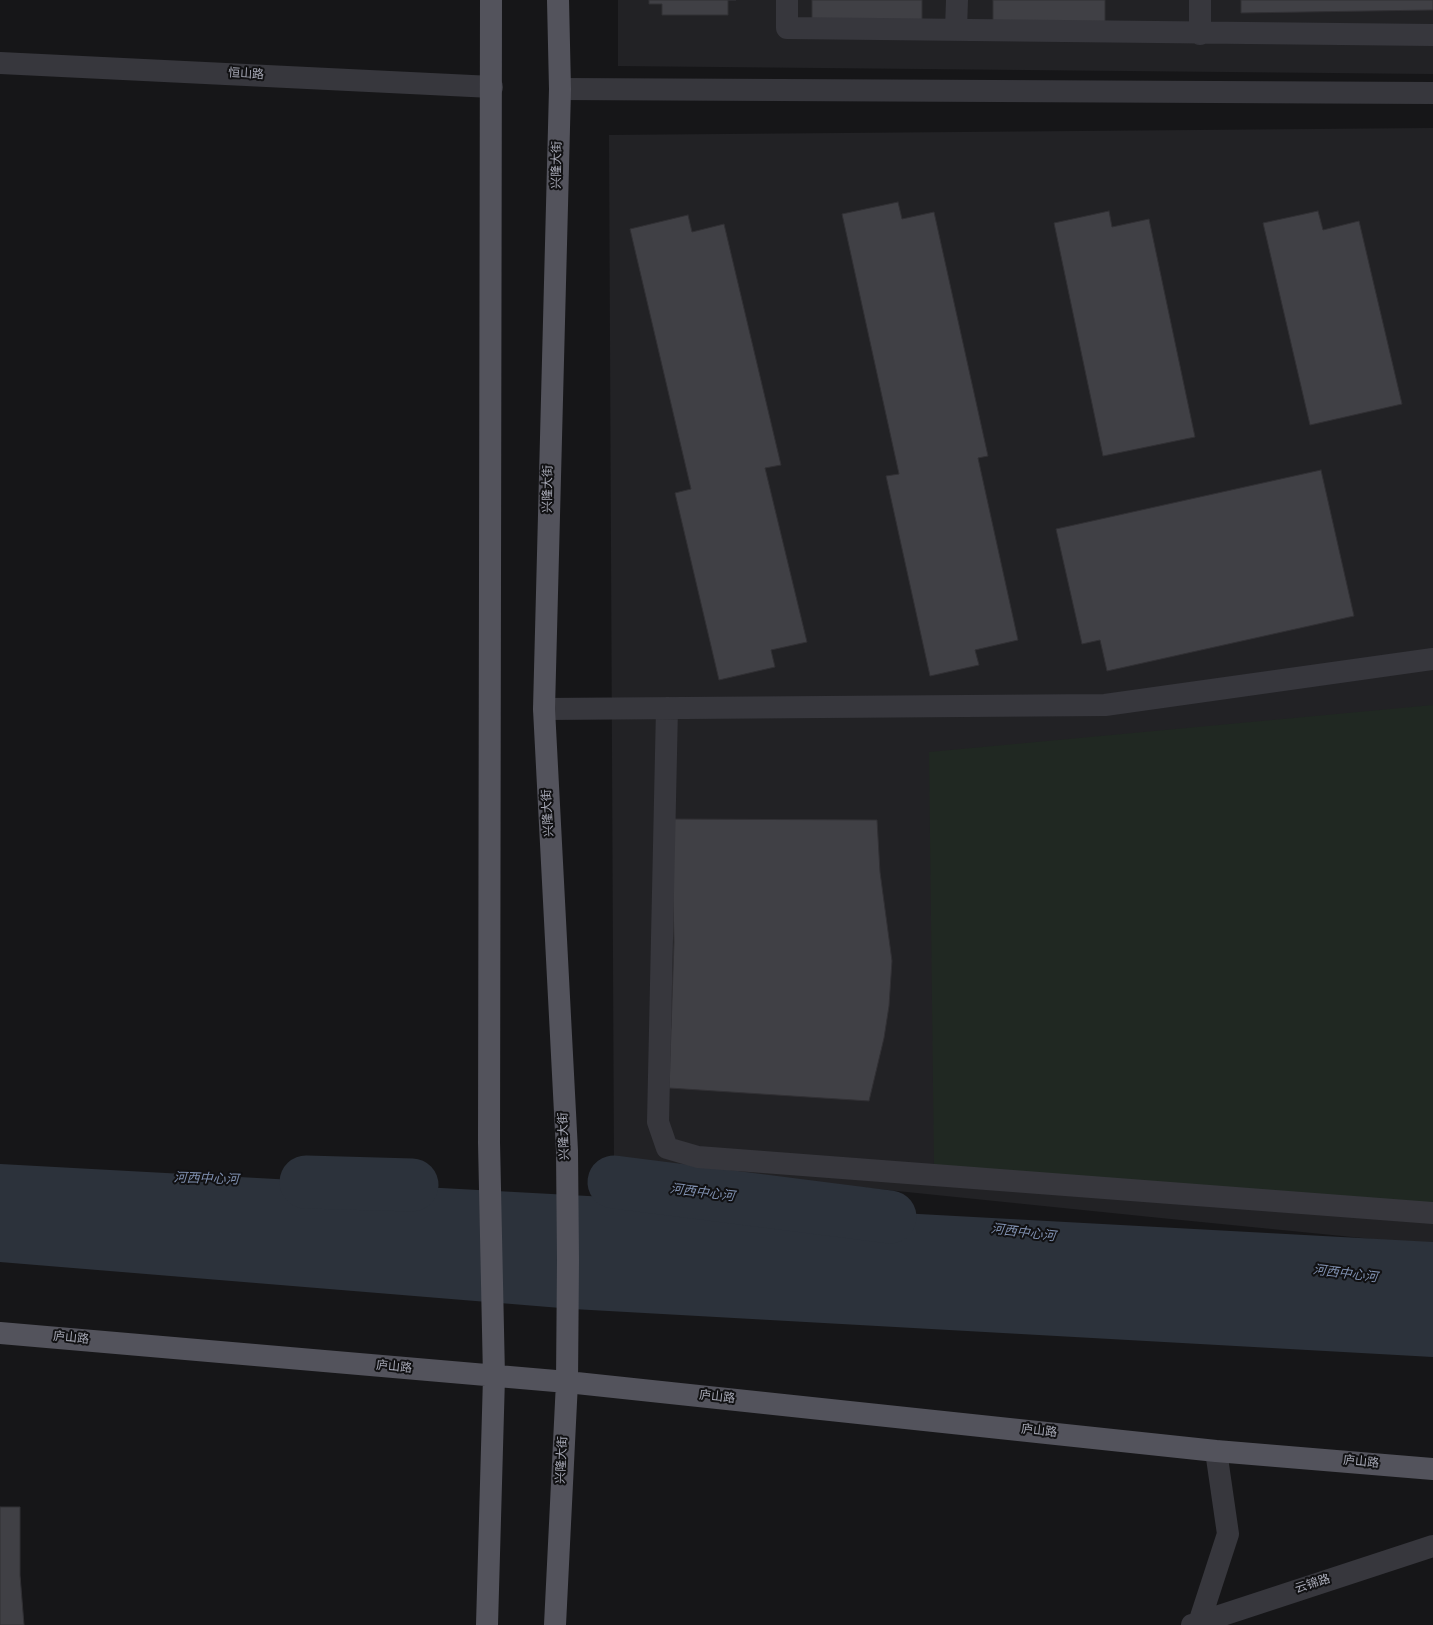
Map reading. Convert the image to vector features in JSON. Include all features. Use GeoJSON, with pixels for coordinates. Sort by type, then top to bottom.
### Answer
{"type":"FeatureCollection","features":[{"type":"Feature","properties":{"kind":"main road"},"geometry":{"type":"LineString","coordinates":[[487,1625],[494,1376],[489,1142],[491,0]]}},
{"type":"Feature","properties":{"kind":"main road","name":"兴隆大街"},"geometry":{"type":"LineString","coordinates":[[555,1625],[567,1382],[568,1260],[566,1151],[544,709],[560,89],[558,0]]}},
{"type":"Feature","properties":{"kind":"main road","name":"庐山路"},"geometry":{"type":"LineString","coordinates":[[0,1333],[567,1382],[1216,1451],[1433,1469]]}},
{"type":"Feature","properties":{"kind":"street"},"geometry":{"type":"LineString","coordinates":[[787,0],[787,28],[1200,34],[1433,35]]}},
{"type":"Feature","properties":{"kind":"street"},"geometry":{"type":"LineString","coordinates":[[956,30],[957,0]]}},
{"type":"Feature","properties":{"kind":"street"},"geometry":{"type":"LineString","coordinates":[[1200,0],[1200,34]]}},
{"type":"Feature","properties":{"kind":"street","name":"恒山路"},"geometry":{"type":"LineString","coordinates":[[0,63],[492,87]]}},
{"type":"Feature","properties":{"kind":"street"},"geometry":{"type":"LineString","coordinates":[[560,89],[1433,93]]}},
{"type":"Feature","properties":{"kind":"street"},"geometry":{"type":"LineString","coordinates":[[544,709],[1104,705],[1433,659]]}},
{"type":"Feature","properties":{"kind":"street"},"geometry":{"type":"LineString","coordinates":[[667,708],[658,1122],[667,1148],[706,1158],[1433,1213]]}},
{"type":"Feature","properties":{"kind":"street"},"geometry":{"type":"LineString","coordinates":[[1195,1624],[1228,1534],[1216,1451]]}},
{"type":"Feature","properties":{"kind":"street","name":"云锦路"},"geometry":{"type":"LineString","coordinates":[[1195,1624],[1433,1546]]}},
{"type":"Feature","properties":{"kind":"shaded area"},"geometry":{"type":"Polygon","coordinates":[[[618,0],[1433,0],[1433,74],[618,66],[618,0]]]}},
{"type":"Feature","properties":{"kind":"shaded area"},"geometry":{"type":"Polygon","coordinates":[[[1433,128],[1433,1245],[614,1162],[609,135],[1433,128]]]}},
{"type":"Feature","properties":{"kind":"shaded area"},"geometry":{"type":"Polygon","coordinates":[[[1433,705],[1433,1209],[934,1168],[929,752],[1433,705]]]}},
{"type":"Feature","properties":{"kind":"water"},"geometry":{"type":"Polygon","coordinates":[[[0,1164],[1433,1242],[1433,1357],[573,1309],[0,1262],[0,1164]]]}},
{"type":"Feature","properties":{"kind":"building"},"geometry":{"type":"Polygon","coordinates":[[[649,0],[728,0],[728,15],[662,15],[662,4],[649,4],[649,0]]]}},
{"type":"Feature","properties":{"kind":"building"},"geometry":{"type":"Polygon","coordinates":[[[812,0],[922,0],[922,21],[812,21],[812,0]]]}},
{"type":"Feature","properties":{"kind":"building"},"geometry":{"type":"Polygon","coordinates":[[[993,0],[1105,0],[1105,25],[993,24],[993,0]]]}},
{"type":"Feature","properties":{"kind":"building"},"geometry":{"type":"Polygon","coordinates":[[[1241,0],[1433,0],[1433,10],[1241,13],[1241,0]]]}},
{"type":"Feature","properties":{"kind":"building"},"geometry":{"type":"Polygon","coordinates":[[[898,202],[902,219],[934,212],[988,456],[978,458],[1018,640],[975,650],[979,665],[930,676],[886,476],[899,474],[842,214],[898,202]]]}},
{"type":"Feature","properties":{"kind":"building"},"geometry":{"type":"Polygon","coordinates":[[[1109,211],[1112,227],[1149,219],[1195,437],[1103,456],[1054,223],[1109,211]]]}},
{"type":"Feature","properties":{"kind":"building"},"geometry":{"type":"Polygon","coordinates":[[[1318,211],[1323,230],[1359,221],[1402,404],[1310,425],[1263,223],[1318,211]]]}},
{"type":"Feature","properties":{"kind":"building"},"geometry":{"type":"Polygon","coordinates":[[[688,215],[692,232],[724,224],[781,465],[765,468],[807,642],[771,650],[775,667],[719,680],[675,493],[691,489],[630,229],[688,215]]]}},
{"type":"Feature","properties":{"kind":"building"},"geometry":{"type":"Polygon","coordinates":[[[1321,470],[1354,616],[1107,671],[1100,640],[1082,644],[1056,529],[1321,470]]]}},
{"type":"Feature","properties":{"kind":"building"},"geometry":{"type":"Polygon","coordinates":[[[671,819],[877,820],[880,872],[892,961],[889,1006],[884,1038],[869,1101],[669,1088],[674,942],[671,819]]]}},
{"type":"Feature","properties":{"kind":"building"},"geometry":{"type":"Polygon","coordinates":[[[0,1507],[20,1507],[20,1575],[24,1625],[0,1625],[0,1507]]]}},
{"type":"Feature","properties":{"kind":"waterway","name":"河西中心河"},"geometry":{"type":"LineString","coordinates":[[306,1182],[412,1185]]}},
{"type":"Feature","properties":{"kind":"waterway","name":"河西中心河"},"geometry":{"type":"LineString","coordinates":[[614,1182],[890,1217]]}}]}
